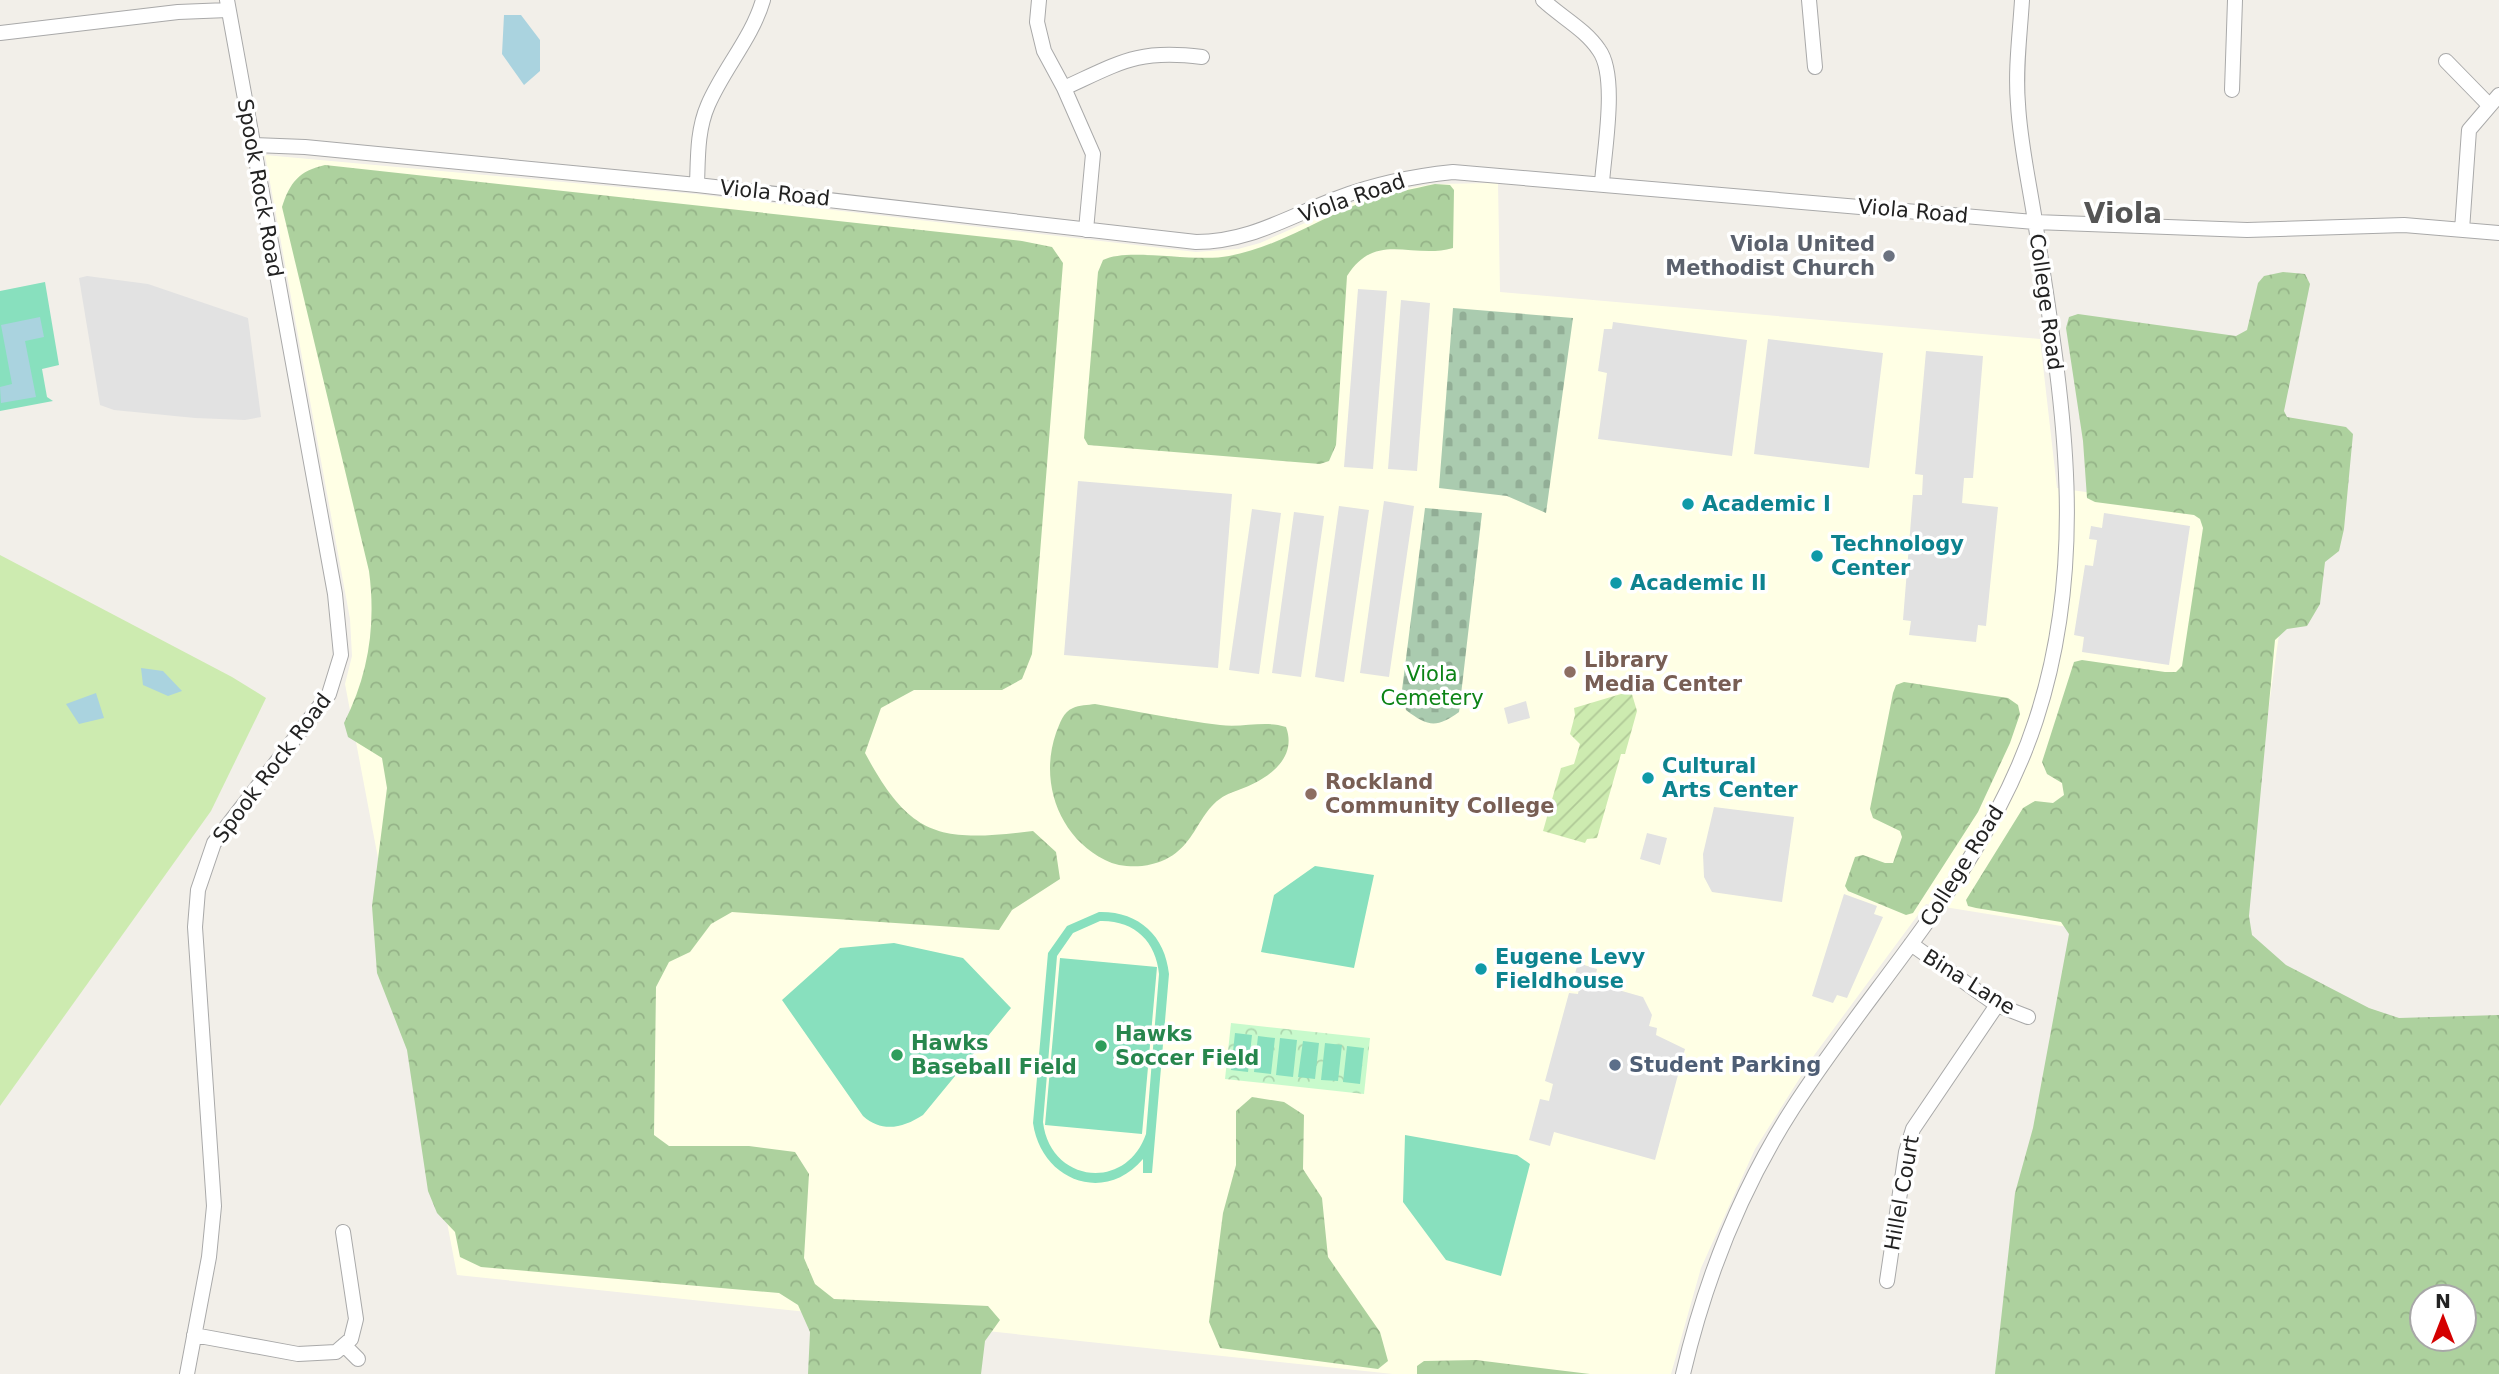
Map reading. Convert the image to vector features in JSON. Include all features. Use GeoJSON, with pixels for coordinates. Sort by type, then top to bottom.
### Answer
{"type":"FeatureCollection","features":[{"type":"Feature","properties":{"kind":"street"},"geometry":{"type":"LineString","coordinates":[[696,185],[700,132],[708,105],[757,19],[763,0]]}},
{"type":"Feature","properties":{"kind":"street"},"geometry":{"type":"LineString","coordinates":[[1039,0],[1037,22],[1044,51],[1064,88],[1093,154],[1086,230]]}},
{"type":"Feature","properties":{"kind":"street"},"geometry":{"type":"LineString","coordinates":[[1542,0],[1588,36],[1601,52],[1607,74],[1602,183]]}},
{"type":"Feature","properties":{"kind":"street"},"geometry":{"type":"LineString","coordinates":[[1809,0],[1815,66]]}},
{"type":"Feature","properties":{"kind":"street","name":"College Road"},"geometry":{"type":"LineString","coordinates":[[1683,1374],[1713,1273],[1766,1154],[1820,1068],[1965,868],[2003,802],[2036,721],[2060,628],[2069,550],[2068,478],[2018,103],[2022,0]]}},
{"type":"Feature","properties":{"kind":"street"},"geometry":{"type":"LineString","coordinates":[[2232,90],[2235,0]]}},
{"type":"Feature","properties":{"kind":"street"},"geometry":{"type":"LineString","coordinates":[[0,33],[228,5]]}},
{"type":"Feature","properties":{"kind":"street","name":"Spook Rock Road"},"geometry":{"type":"LineString","coordinates":[[187,1374],[214,1206],[195,927],[200,881],[206,858],[222,831],[321,707],[335,680],[341,655],[335,594],[228,5]]}},
{"type":"Feature","properties":{"kind":"street"},"geometry":{"type":"LineString","coordinates":[[1064,88],[1143,54],[1165,52],[1202,57]]}},
{"type":"Feature","properties":{"kind":"street"},"geometry":{"type":"LineString","coordinates":[[2446,61],[2494,100],[2469,130],[2462,230]]}},
{"type":"Feature","properties":{"kind":"street","name":"Viola Road"},"geometry":{"type":"LineString","coordinates":[[253,145],[305,147],[696,185],[1196,242],[1236,240],[1256,234],[1339,197],[1384,183],[1431,174],[1476,173],[2035,222],[2247,230],[2391,225],[2499,233]]}},
{"type":"Feature","properties":{"kind":"street","name":"Bina Lane"},"geometry":{"type":"LineString","coordinates":[[1911,944],[1997,1005],[2028,1017]]}},
{"type":"Feature","properties":{"kind":"street","name":"Hillel Court"},"geometry":{"type":"LineString","coordinates":[[1887,1281],[1906,1152],[1913,1129],[1997,1005]]}},
{"type":"Feature","properties":{"kind":"street"},"geometry":{"type":"LineString","coordinates":[[194,1335],[298,1354],[336,1352],[351,1339],[356,1319],[343,1233]]}},
{"type":"Feature","properties":{"kind":"street"},"geometry":{"type":"LineString","coordinates":[[344,1345],[358,1359]]}},
{"type":"Feature","properties":{"kind":"shaded area","name":"Rockland Community College"},"geometry":{"type":"Polygon","coordinates":[[[265,155],[695,194],[1196,252],[1238,249],[1260,243],[1343,206],[1387,192],[1432,184],[1498,183],[1500,292],[2040,339],[2057,488],[2295,521],[2234,954],[1926,904],[1815,1054],[1755,1149],[1701,1268],[1671,1374],[1393,1374],[457,1275],[345,684],[352,656],[350,619],[265,155]]]}},
{"type":"Feature","properties":{"kind":"shaded area"},"geometry":{"type":"Polygon","coordinates":[[[87,276],[148,284],[248,318],[261,417],[245,420],[195,418],[114,410],[100,405],[79,278],[87,276]]]}},
{"type":"Feature","properties":{"kind":"shaded area"},"geometry":{"type":"Polygon","coordinates":[[[1358,289],[1387,291],[1373,469],[1344,467],[1358,289]]]}},
{"type":"Feature","properties":{"kind":"shaded area"},"geometry":{"type":"Polygon","coordinates":[[[1401,300],[1430,303],[1417,471],[1388,469],[1401,300]]]}},
{"type":"Feature","properties":{"kind":"shaded area"},"geometry":{"type":"Polygon","coordinates":[[[1613,322],[1747,340],[1732,456],[1598,439],[1607,373],[1598,371],[1604,329],[1612,329],[1613,322]]]}},
{"type":"Feature","properties":{"kind":"shaded area"},"geometry":{"type":"Polygon","coordinates":[[[1768,339],[1883,353],[1869,468],[1754,454],[1768,339]]]}},
{"type":"Feature","properties":{"kind":"shaded area"},"geometry":{"type":"Polygon","coordinates":[[[1926,351],[1983,356],[1973,478],[1964,478],[1962,503],[1998,507],[1986,626],[1978,625],[1976,642],[1909,635],[1911,621],[1903,620],[1913,495],[1922,495],[1923,475],[1915,474],[1926,351]]]}},
{"type":"Feature","properties":{"kind":"shaded area"},"geometry":{"type":"Polygon","coordinates":[[[1078,481],[1232,494],[1218,668],[1064,655],[1078,481]]]}},
{"type":"Feature","properties":{"kind":"shaded area"},"geometry":{"type":"Polygon","coordinates":[[[1384,501],[1414,506],[1389,677],[1360,673],[1384,501]]]}},
{"type":"Feature","properties":{"kind":"shaded area"},"geometry":{"type":"Polygon","coordinates":[[[1339,506],[1369,510],[1344,682],[1315,677],[1339,506]]]}},
{"type":"Feature","properties":{"kind":"shaded area"},"geometry":{"type":"Polygon","coordinates":[[[1252,509],[1281,513],[1259,674],[1229,670],[1252,509]]]}},
{"type":"Feature","properties":{"kind":"shaded area"},"geometry":{"type":"Polygon","coordinates":[[[1294,512],[1324,516],[1301,677],[1272,673],[1294,512]]]}},
{"type":"Feature","properties":{"kind":"shaded area"},"geometry":{"type":"Polygon","coordinates":[[[2104,513],[2190,526],[2169,665],[2082,652],[2084,637],[2074,635],[2085,565],[2093,566],[2097,540],[2089,539],[2091,526],[2102,528],[2104,513]]]}},
{"type":"Feature","properties":{"kind":"shaded area"},"geometry":{"type":"Polygon","coordinates":[[[1526,701],[1530,718],[1508,724],[1504,708],[1526,701]]]}},
{"type":"Feature","properties":{"kind":"shaded area"},"geometry":{"type":"Polygon","coordinates":[[[1714,807],[1794,817],[1782,902],[1712,892],[1704,877],[1703,854],[1714,807]]]}},
{"type":"Feature","properties":{"kind":"shaded area"},"geometry":{"type":"Polygon","coordinates":[[[1647,833],[1667,838],[1660,865],[1640,859],[1647,833]]]}},
{"type":"Feature","properties":{"kind":"shaded area"},"geometry":{"type":"Polygon","coordinates":[[[1844,894],[1877,906],[1874,914],[1883,917],[1847,998],[1837,995],[1833,1003],[1812,996],[1844,894]]]}},
{"type":"Feature","properties":{"kind":"shaded area","name":"Student Parking"},"geometry":{"type":"Polygon","coordinates":[[[1578,963],[1597,969],[1594,983],[1643,997],[1652,1015],[1649,1026],[1657,1028],[1656,1035],[1685,1049],[1655,1160],[1554,1132],[1550,1146],[1529,1140],[1540,1099],[1549,1101],[1553,1084],[1545,1081],[1569,993],[1578,994],[1580,984],[1573,981],[1578,963]]]}},
{"type":"Feature","properties":{"kind":"green space"},"geometry":{"type":"Polygon","coordinates":[[[325,165],[1022,241],[1052,247],[1063,263],[1032,654],[1022,679],[1002,690],[914,690],[881,708],[865,753],[898,803],[914,818],[932,828],[952,834],[974,836],[1033,831],[1056,852],[1060,879],[1012,910],[999,930],[732,912],[711,924],[690,952],[669,962],[656,987],[654,1135],[669,1146],[749,1146],[795,1152],[809,1174],[804,1258],[815,1284],[834,1299],[988,1306],[1000,1320],[985,1341],[981,1374],[808,1374],[810,1332],[798,1305],[779,1293],[481,1267],[460,1257],[455,1232],[437,1213],[428,1191],[407,1050],[377,973],[372,906],[387,788],[382,758],[348,737],[344,723],[353,705],[368,649],[372,610],[369,571],[282,207],[292,184],[302,174],[325,165]]]}},
{"type":"Feature","properties":{"kind":"green space"},"geometry":{"type":"Polygon","coordinates":[[[1435,184],[1450,185],[1454,190],[1453,248],[1438,251],[1382,250],[1358,262],[1347,276],[1336,445],[1329,461],[1320,464],[1088,445],[1084,438],[1098,272],[1103,260],[1128,255],[1215,258],[1247,252],[1368,200],[1435,184]]]}},
{"type":"Feature","properties":{"kind":"green space"},"geometry":{"type":"Polygon","coordinates":[[[2283,272],[2305,274],[2310,284],[2284,411],[2287,417],[2346,427],[2353,434],[2344,529],[2339,551],[2325,562],[2320,604],[2307,626],[2287,629],[2275,640],[2249,916],[2252,935],[2286,965],[2369,1008],[2399,1018],[2499,1015],[2499,1374],[1995,1374],[2015,1193],[2033,1128],[2069,934],[2061,922],[1976,908],[1968,906],[1966,900],[2023,808],[2035,801],[2053,803],[2064,795],[2062,783],[2047,774],[2042,762],[2074,662],[2082,660],[2165,672],[2176,672],[2182,666],[2203,528],[2200,519],[2194,515],[2095,502],[2087,498],[2083,441],[2066,328],[2069,317],[2078,314],[2236,336],[2247,330],[2258,283],[2264,276],[2283,272]]]}},
{"type":"Feature","properties":{"kind":"green space"},"geometry":{"type":"Polygon","coordinates":[[[45,282],[59,365],[42,369],[47,397],[53,401],[0,411],[0,291],[45,282]]]}},
{"type":"Feature","properties":{"kind":"green space"},"geometry":{"type":"Polygon","coordinates":[[[1453,308],[1573,318],[1546,513],[1507,496],[1439,488],[1453,308]]]}},
{"type":"Feature","properties":{"kind":"green space","name":"Viola Cemetery"},"geometry":{"type":"Polygon","coordinates":[[[1425,508],[1482,513],[1459,712],[1438,723],[1420,720],[1406,710],[1402,690],[1425,508]]]}},
{"type":"Feature","properties":{"kind":"green space"},"geometry":{"type":"Polygon","coordinates":[[[0,555],[232,677],[266,698],[211,811],[0,1106],[0,555]]]}},
{"type":"Feature","properties":{"kind":"green space"},"geometry":{"type":"Polygon","coordinates":[[[1904,682],[2008,698],[2018,705],[2020,714],[2010,743],[1978,812],[1913,913],[1906,915],[1848,891],[1845,886],[1855,857],[1863,855],[1893,863],[1902,837],[1900,831],[1873,818],[1870,809],[1893,693],[1896,685],[1904,682]]]}},
{"type":"Feature","properties":{"kind":"green space"},"geometry":{"type":"Polygon","coordinates":[[[1631,691],[1637,711],[1625,754],[1621,754],[1597,838],[1587,839],[1585,843],[1543,831],[1561,768],[1574,764],[1580,744],[1570,734],[1574,708],[1631,691]]]}},
{"type":"Feature","properties":{"kind":"green space"},"geometry":{"type":"Polygon","coordinates":[[[1095,704],[1220,725],[1278,725],[1286,727],[1289,739],[1287,751],[1282,761],[1266,777],[1219,799],[1176,853],[1161,861],[1142,866],[1118,865],[1089,850],[1076,837],[1065,823],[1052,789],[1051,752],[1062,718],[1073,708],[1095,704]]]}},
{"type":"Feature","properties":{"kind":"green space"},"geometry":{"type":"Polygon","coordinates":[[[1315,866],[1374,875],[1354,968],[1261,952],[1274,895],[1315,866]]]}},
{"type":"Feature","properties":{"kind":"green space"},"geometry":{"type":"Polygon","coordinates":[[[1099,912],[1126,916],[1147,928],[1162,948],[1169,974],[1152,1173],[1143,1173],[1143,1159],[1127,1173],[1110,1181],[1093,1183],[1076,1180],[1061,1172],[1048,1159],[1038,1143],[1033,1123],[1048,953],[1067,926],[1099,912]],[[1100,921],[1073,933],[1057,956],[1043,1122],[1049,1142],[1059,1158],[1073,1168],[1090,1173],[1106,1172],[1122,1165],[1136,1153],[1146,1134],[1159,974],[1148,942],[1133,929],[1100,921]]]}},
{"type":"Feature","properties":{"kind":"green space","name":"Hawks Baseball Field"},"geometry":{"type":"Polygon","coordinates":[[[894,943],[963,958],[1011,1008],[923,1115],[900,1126],[885,1127],[863,1116],[782,1000],[840,948],[894,943]]]}},
{"type":"Feature","properties":{"kind":"green space","name":"Hawks Soccer Field"},"geometry":{"type":"Polygon","coordinates":[[[1060,958],[1157,967],[1142,1134],[1045,1125],[1060,958]]]}},
{"type":"Feature","properties":{"kind":"green space"},"geometry":{"type":"Polygon","coordinates":[[[1231,1023],[1370,1038],[1364,1094],[1225,1079],[1231,1023]]]}},
{"type":"Feature","properties":{"kind":"green space"},"geometry":{"type":"Polygon","coordinates":[[[1235,1033],[1252,1035],[1248,1072],[1231,1070],[1235,1033]]]}},
{"type":"Feature","properties":{"kind":"green space"},"geometry":{"type":"Polygon","coordinates":[[[1258,1036],[1275,1038],[1271,1074],[1254,1072],[1258,1036]]]}},
{"type":"Feature","properties":{"kind":"green space"},"geometry":{"type":"Polygon","coordinates":[[[1280,1038],[1297,1040],[1293,1077],[1276,1075],[1280,1038]]]}},
{"type":"Feature","properties":{"kind":"green space"},"geometry":{"type":"Polygon","coordinates":[[[1303,1041],[1319,1043],[1315,1079],[1298,1077],[1303,1041]]]}},
{"type":"Feature","properties":{"kind":"green space"},"geometry":{"type":"Polygon","coordinates":[[[1325,1043],[1342,1045],[1338,1081],[1321,1080],[1325,1043]]]}},
{"type":"Feature","properties":{"kind":"green space"},"geometry":{"type":"Polygon","coordinates":[[[1347,1046],[1364,1048],[1360,1084],[1343,1082],[1347,1046]]]}},
{"type":"Feature","properties":{"kind":"green space"},"geometry":{"type":"Polygon","coordinates":[[[1252,1097],[1284,1102],[1304,1115],[1303,1169],[1322,1198],[1328,1257],[1380,1332],[1388,1361],[1378,1369],[1220,1348],[1209,1322],[1223,1213],[1236,1165],[1236,1111],[1252,1097]]]}},
{"type":"Feature","properties":{"kind":"green space"},"geometry":{"type":"Polygon","coordinates":[[[1405,1135],[1517,1155],[1530,1164],[1501,1276],[1446,1260],[1403,1202],[1405,1135]]]}},
{"type":"Feature","properties":{"kind":"green space"},"geometry":{"type":"Polygon","coordinates":[[[1476,1360],[1590,1374],[1417,1374],[1417,1366],[1424,1361],[1476,1360]]]}},
{"type":"Feature","properties":{"kind":"water"},"geometry":{"type":"Polygon","coordinates":[[[504,15],[521,15],[540,40],[540,71],[524,85],[502,54],[504,15]]]}},
{"type":"Feature","properties":{"kind":"water"},"geometry":{"type":"Polygon","coordinates":[[[40,317],[44,337],[25,341],[36,397],[1,403],[0,387],[12,384],[1,325],[40,317]]]}},
{"type":"Feature","properties":{"kind":"water"},"geometry":{"type":"Polygon","coordinates":[[[141,668],[163,671],[182,691],[168,696],[143,685],[141,668]]]}},
{"type":"Feature","properties":{"kind":"water"},"geometry":{"type":"Polygon","coordinates":[[[96,693],[104,718],[79,724],[66,704],[96,693]]]}},
{"type":"Feature","properties":{"kind":"place","name":"Viola United Methodist Church"},"geometry":{"type":"Point","coordinates":[1889,256]}},
{"type":"Feature","properties":{"kind":"place","name":"Academic I"},"geometry":{"type":"Point","coordinates":[1688,504]}},
{"type":"Feature","properties":{"kind":"place","name":"Technology Center"},"geometry":{"type":"Point","coordinates":[1817,556]}},
{"type":"Feature","properties":{"kind":"place","name":"Academic II"},"geometry":{"type":"Point","coordinates":[1616,583]}},
{"type":"Feature","properties":{"kind":"place","name":"Library Media Center"},"geometry":{"type":"Point","coordinates":[1570,672]}},
{"type":"Feature","properties":{"kind":"place","name":"Cultural Arts Center"},"geometry":{"type":"Point","coordinates":[1648,778]}},
{"type":"Feature","properties":{"kind":"place","name":"Rockland Community College"},"geometry":{"type":"Point","coordinates":[1311,794]}},
{"type":"Feature","properties":{"kind":"place","name":"Eugene Levy Fieldhouse"},"geometry":{"type":"Point","coordinates":[1481,969]}},
{"type":"Feature","properties":{"kind":"place","name":"Hawks Soccer Field"},"geometry":{"type":"Point","coordinates":[1101,1046]}},
{"type":"Feature","properties":{"kind":"place","name":"Hawks Baseball Field"},"geometry":{"type":"Point","coordinates":[897,1055]}},
{"type":"Feature","properties":{"kind":"place","name":"Student Parking"},"geometry":{"type":"Point","coordinates":[1615,1065]}},
{"type":"Feature","properties":{"kind":"district","name":"Viola"},"geometry":{"type":"Point","coordinates":[2123,213]}}]}
